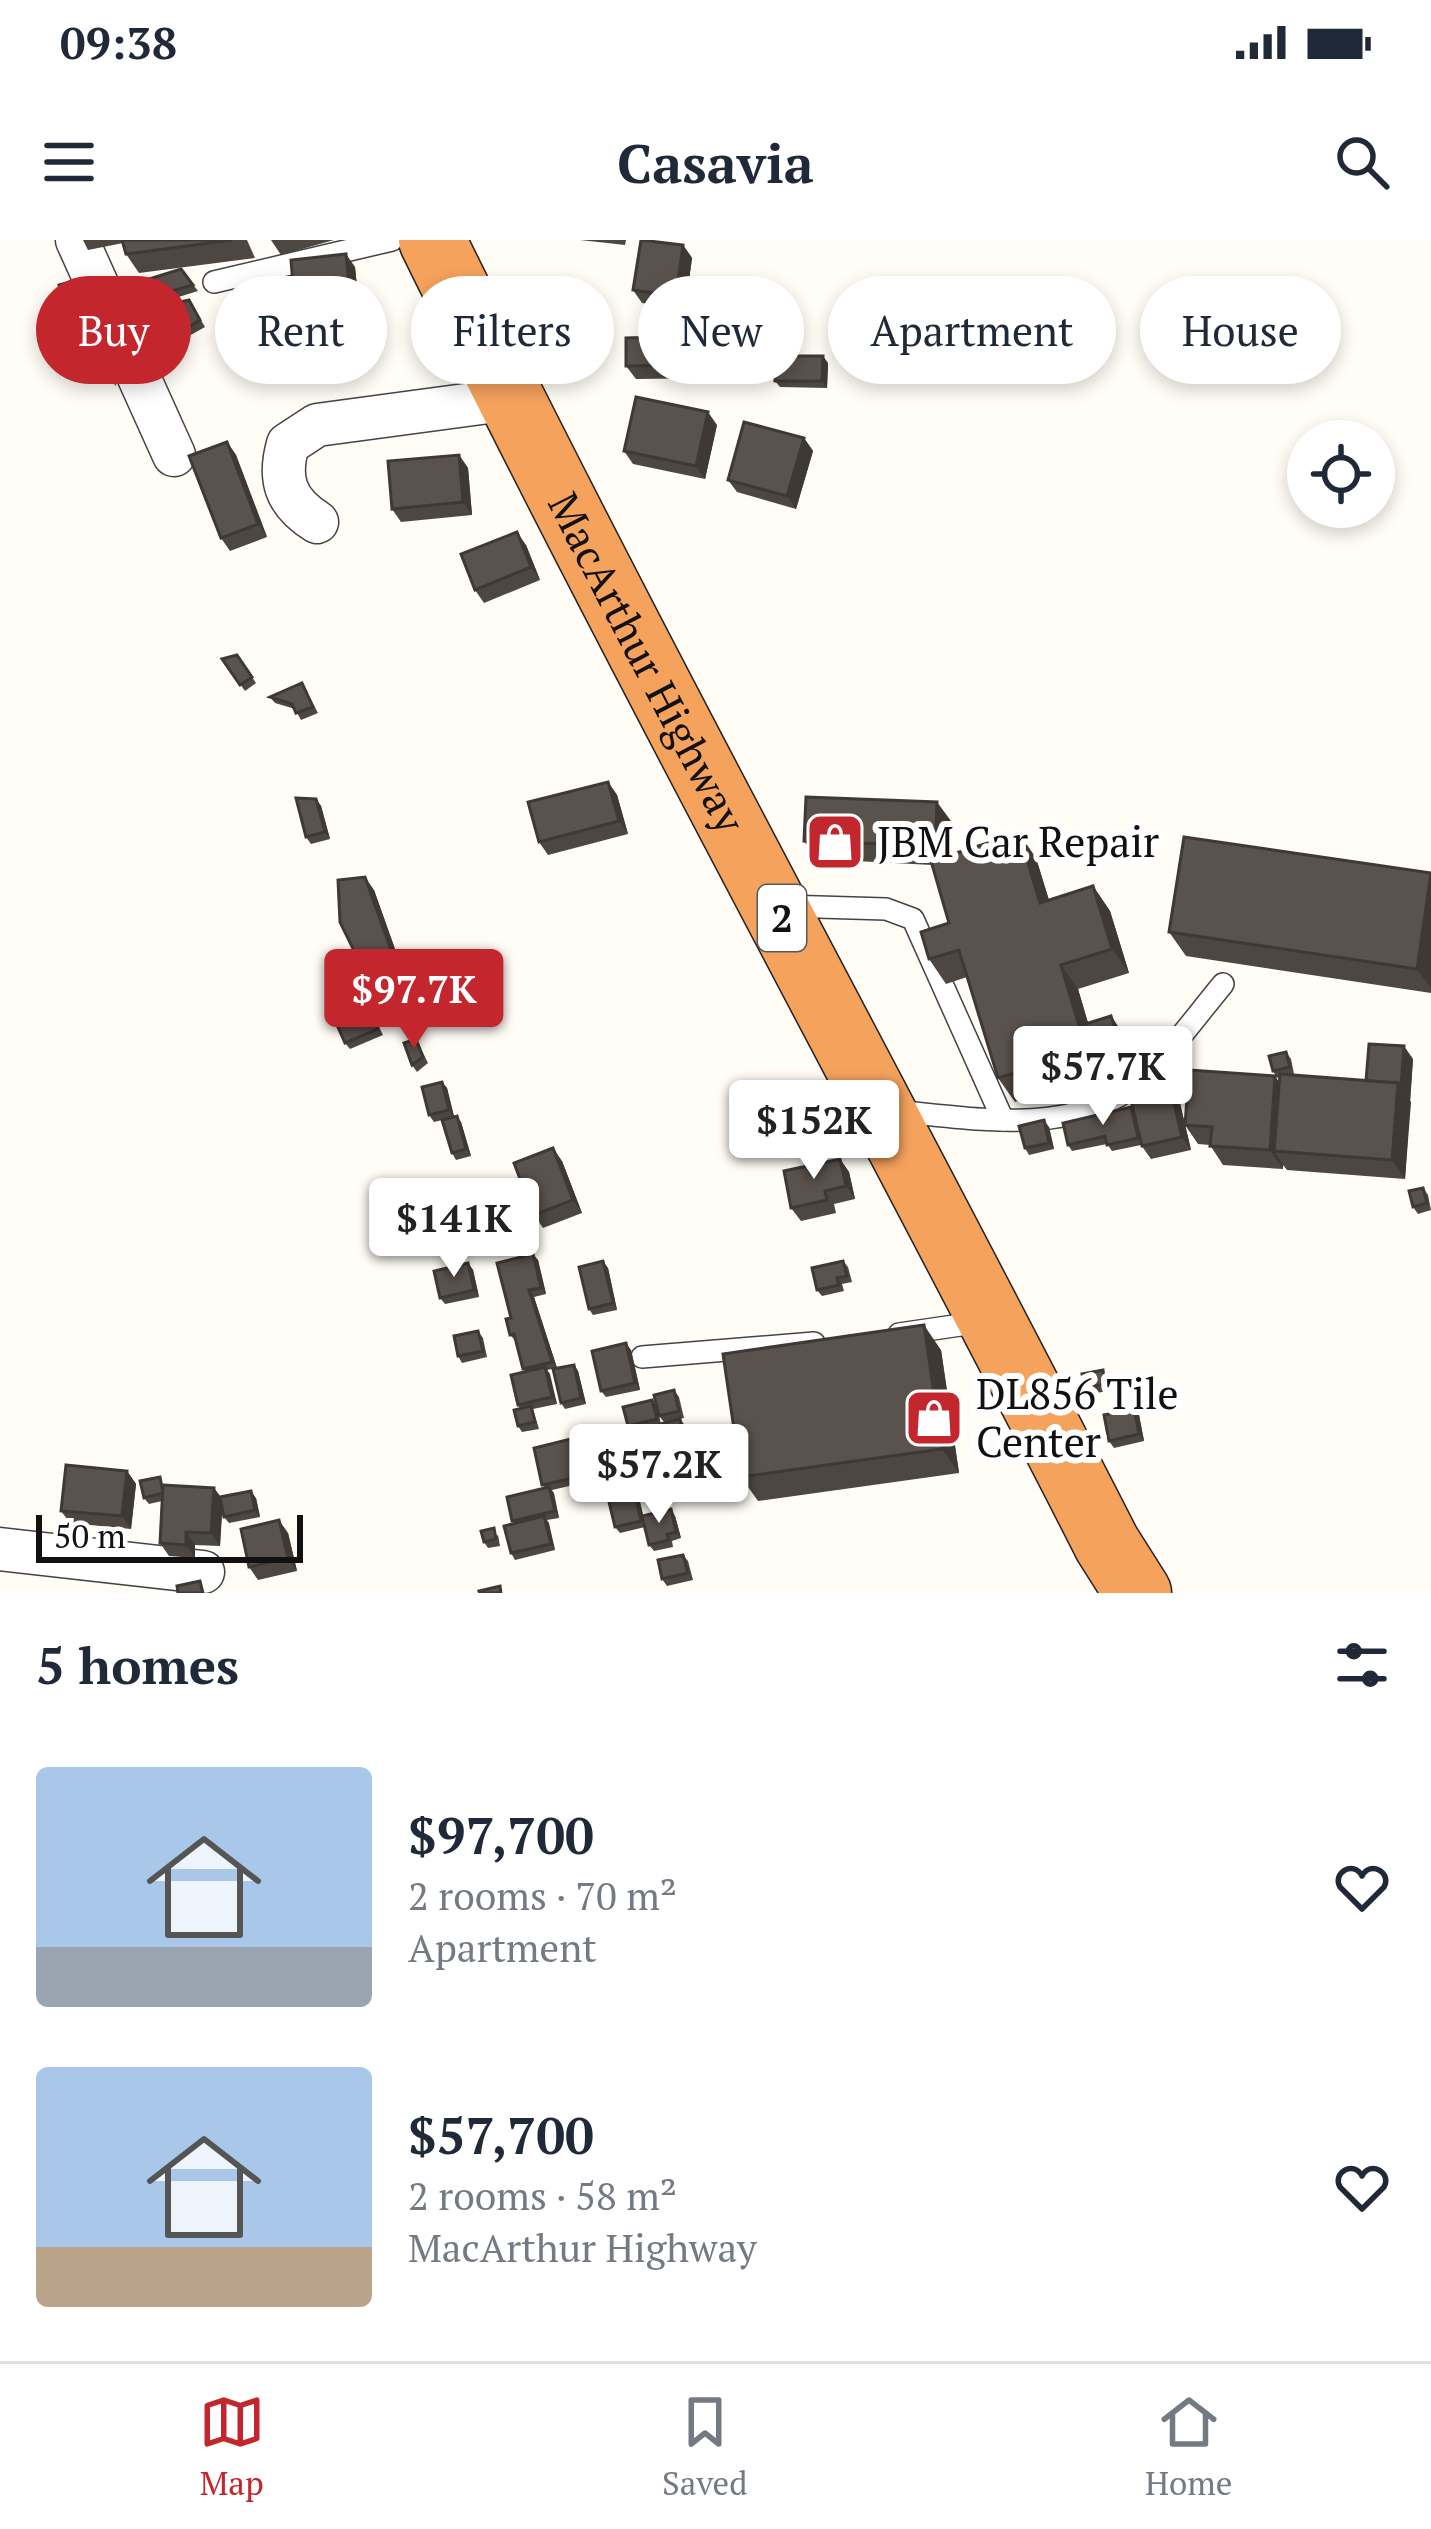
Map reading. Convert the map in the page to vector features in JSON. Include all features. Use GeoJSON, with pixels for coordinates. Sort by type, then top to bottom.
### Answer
{"type":"FeatureCollection","features":[{"type":"Feature","properties":{"kind":"highway","name":"MacArthur Highway"},"geometry":{"type":"LineString","coordinates":[[432,240],[510,399],[1138,1593]]}},
{"type":"Feature","properties":{"kind":"street"},"geometry":{"type":"LineString","coordinates":[[77,240],[174,455]]}},
{"type":"Feature","properties":{"kind":"street"},"geometry":{"type":"LineString","coordinates":[[317,522],[299,511],[284,488],[282,464],[288,444],[317,425],[510,399]]}},
{"type":"Feature","properties":{"kind":"street"},"geometry":{"type":"LineString","coordinates":[[0,1549],[203,1571]]}},
{"type":"Feature","properties":{"kind":"lane"},"geometry":{"type":"LineString","coordinates":[[214,282],[392,240]]}},
{"type":"Feature","properties":{"kind":"lane"},"geometry":{"type":"LineString","coordinates":[[775,905],[903,910],[913,919],[1003,1120]]}},
{"type":"Feature","properties":{"kind":"lane"},"geometry":{"type":"LineString","coordinates":[[886,1111],[1036,1123],[1091,1108],[1147,1075],[1223,984]]}},
{"type":"Feature","properties":{"kind":"lane"},"geometry":{"type":"LineString","coordinates":[[876,1337],[993,1320]]}},
{"type":"Feature","properties":{"kind":"lane"},"geometry":{"type":"LineString","coordinates":[[642,1357],[829,1342]]}},
{"type":"Feature","properties":{"kind":"building"},"geometry":{"type":"Polygon","coordinates":[[[122,240],[232,240],[126,254],[122,240]]]}},
{"type":"Feature","properties":{"kind":"building"},"geometry":{"type":"Polygon","coordinates":[[[641,240],[683,245],[679,276],[638,276],[638,291],[633,290],[641,240]]]}},
{"type":"Feature","properties":{"kind":"building"},"geometry":{"type":"Polygon","coordinates":[[[346,254],[348,276],[292,276],[291,260],[346,254]]]}},
{"type":"Feature","properties":{"kind":"building"},"geometry":{"type":"Polygon","coordinates":[[[181,269],[186,276],[159,276],[181,269]]]}},
{"type":"Feature","properties":{"kind":"building"},"geometry":{"type":"Polygon","coordinates":[[[191,304],[200,320],[191,326],[191,304]]]}},
{"type":"Feature","properties":{"kind":"building"},"geometry":{"type":"Polygon","coordinates":[[[626,338],[638,338],[638,366],[626,366],[626,338]]]}},
{"type":"Feature","properties":{"kind":"building"},"geometry":{"type":"Polygon","coordinates":[[[804,356],[823,356],[822,381],[804,381],[804,356]]]}},
{"type":"Feature","properties":{"kind":"building"},"geometry":{"type":"Polygon","coordinates":[[[636,397],[708,412],[696,466],[624,451],[636,397]]]}},
{"type":"Feature","properties":{"kind":"building"},"geometry":{"type":"Polygon","coordinates":[[[744,422],[804,438],[787,496],[728,480],[744,422]]]}},
{"type":"Feature","properties":{"kind":"building"},"geometry":{"type":"Polygon","coordinates":[[[227,442],[258,524],[221,538],[189,456],[227,442]]]}},
{"type":"Feature","properties":{"kind":"building"},"geometry":{"type":"Polygon","coordinates":[[[459,455],[463,502],[392,509],[388,461],[459,455]]]}},
{"type":"Feature","properties":{"kind":"building"},"geometry":{"type":"Polygon","coordinates":[[[517,532],[531,567],[475,590],[461,554],[517,532]]]}},
{"type":"Feature","properties":{"kind":"building"},"geometry":{"type":"Polygon","coordinates":[[[237,655],[252,677],[240,685],[222,659],[237,655]]]}},
{"type":"Feature","properties":{"kind":"building"},"geometry":{"type":"Polygon","coordinates":[[[302,683],[313,707],[296,713],[292,704],[270,697],[302,683]]]}},
{"type":"Feature","properties":{"kind":"building"},"geometry":{"type":"Polygon","coordinates":[[[608,782],[619,821],[539,842],[528,802],[608,782]]]}},
{"type":"Feature","properties":{"kind":"building"},"geometry":{"type":"Polygon","coordinates":[[[806,797],[937,802],[935,846],[804,841],[806,797]]]}},
{"type":"Feature","properties":{"kind":"building"},"geometry":{"type":"Polygon","coordinates":[[[296,798],[316,799],[325,832],[306,837],[296,798]]]}},
{"type":"Feature","properties":{"kind":"building"},"geometry":{"type":"Polygon","coordinates":[[[1019,833],[1040,903],[1093,886],[1112,949],[1061,965],[1079,1026],[1111,1016],[1119,1042],[998,1078],[959,950],[929,959],[921,932],[949,923],[931,861],[1019,833]]]}},
{"type":"Feature","properties":{"kind":"building"},"geometry":{"type":"Polygon","coordinates":[[[1184,837],[1431,873],[1417,969],[1169,932],[1184,837]]]}},
{"type":"Feature","properties":{"kind":"building"},"geometry":{"type":"Polygon","coordinates":[[[365,877],[392,953],[372,965],[360,963],[340,922],[338,880],[365,877]]]}},
{"type":"Feature","properties":{"kind":"building"},"geometry":{"type":"Polygon","coordinates":[[[363,994],[378,1029],[345,1043],[330,1009],[363,994]]]}},
{"type":"Feature","properties":{"kind":"building"},"geometry":{"type":"Polygon","coordinates":[[[416,1039],[423,1057],[412,1065],[404,1043],[416,1039]]]}},
{"type":"Feature","properties":{"kind":"building"},"geometry":{"type":"Polygon","coordinates":[[[1369,1044],[1404,1046],[1401,1087],[1366,1081],[1369,1044]]]}},
{"type":"Feature","properties":{"kind":"building"},"geometry":{"type":"Polygon","coordinates":[[[1286,1052],[1290,1067],[1273,1071],[1269,1056],[1286,1052]]]}},
{"type":"Feature","properties":{"kind":"building"},"geometry":{"type":"Polygon","coordinates":[[[1189,1070],[1275,1076],[1270,1150],[1210,1146],[1212,1127],[1185,1125],[1189,1070]]]}},
{"type":"Feature","properties":{"kind":"building"},"geometry":{"type":"Polygon","coordinates":[[[1167,1073],[1182,1137],[1142,1146],[1127,1083],[1167,1073]]]}},
{"type":"Feature","properties":{"kind":"building"},"geometry":{"type":"Polygon","coordinates":[[[1280,1074],[1398,1083],[1392,1160],[1274,1151],[1280,1074]]]}},
{"type":"Feature","properties":{"kind":"building"},"geometry":{"type":"Polygon","coordinates":[[[442,1082],[449,1110],[429,1115],[422,1087],[442,1082]]]}},
{"type":"Feature","properties":{"kind":"building"},"geometry":{"type":"Polygon","coordinates":[[[1131,1107],[1138,1138],[1107,1145],[1105,1136],[1068,1145],[1063,1123],[1131,1107]]]}},
{"type":"Feature","properties":{"kind":"building"},"geometry":{"type":"Polygon","coordinates":[[[457,1116],[466,1149],[452,1153],[442,1120],[457,1116]]]}},
{"type":"Feature","properties":{"kind":"building"},"geometry":{"type":"Polygon","coordinates":[[[1044,1120],[1049,1143],[1025,1148],[1019,1126],[1044,1120]]]}},
{"type":"Feature","properties":{"kind":"building"},"geometry":{"type":"Polygon","coordinates":[[[553,1148],[573,1200],[534,1215],[514,1163],[553,1148]]]}},
{"type":"Feature","properties":{"kind":"building"},"geometry":{"type":"Polygon","coordinates":[[[840,1159],[846,1186],[825,1191],[827,1200],[791,1208],[784,1171],[840,1159]]]}},
{"type":"Feature","properties":{"kind":"building"},"geometry":{"type":"Polygon","coordinates":[[[1423,1188],[1427,1203],[1413,1207],[1409,1191],[1423,1188]]]}},
{"type":"Feature","properties":{"kind":"building"},"geometry":{"type":"Polygon","coordinates":[[[533,1254],[541,1288],[529,1290],[552,1362],[523,1369],[506,1319],[511,1318],[497,1263],[533,1254]]]}},
{"type":"Feature","properties":{"kind":"building"},"geometry":{"type":"Polygon","coordinates":[[[603,1261],[613,1303],[589,1309],[579,1267],[603,1261]]]}},
{"type":"Feature","properties":{"kind":"building"},"geometry":{"type":"Polygon","coordinates":[[[843,1261],[847,1276],[837,1278],[839,1285],[817,1290],[812,1268],[843,1261]]]}},
{"type":"Feature","properties":{"kind":"building"},"geometry":{"type":"Polygon","coordinates":[[[468,1263],[474,1290],[440,1298],[434,1271],[468,1263]]]}},
{"type":"Feature","properties":{"kind":"building"},"geometry":{"type":"Polygon","coordinates":[[[924,1325],[942,1449],[741,1477],[723,1354],[924,1325]]]}},
{"type":"Feature","properties":{"kind":"building"},"geometry":{"type":"Polygon","coordinates":[[[478,1331],[483,1351],[458,1356],[454,1336],[478,1331]]]}},
{"type":"Feature","properties":{"kind":"building"},"geometry":{"type":"Polygon","coordinates":[[[626,1343],[635,1383],[601,1391],[592,1351],[626,1343]]]}},
{"type":"Feature","properties":{"kind":"building"},"geometry":{"type":"Polygon","coordinates":[[[574,1365],[581,1398],[561,1403],[553,1369],[574,1365]]]}},
{"type":"Feature","properties":{"kind":"building"},"geometry":{"type":"Polygon","coordinates":[[[545,1367],[552,1397],[518,1405],[511,1375],[545,1367]]]}},
{"type":"Feature","properties":{"kind":"building"},"geometry":{"type":"Polygon","coordinates":[[[1103,1370],[1105,1384],[1085,1388],[1082,1374],[1103,1370]]]}},
{"type":"Feature","properties":{"kind":"building"},"geometry":{"type":"Polygon","coordinates":[[[674,1390],[679,1411],[659,1416],[654,1395],[674,1390]]]}},
{"type":"Feature","properties":{"kind":"building"},"geometry":{"type":"Polygon","coordinates":[[[652,1400],[657,1419],[628,1426],[623,1407],[652,1400]]]}},
{"type":"Feature","properties":{"kind":"building"},"geometry":{"type":"Polygon","coordinates":[[[531,1406],[535,1422],[518,1426],[514,1410],[531,1406]]]}},
{"type":"Feature","properties":{"kind":"building"},"geometry":{"type":"Polygon","coordinates":[[[1134,1409],[1139,1434],[1109,1441],[1104,1415],[1134,1409]]]}},
{"type":"Feature","properties":{"kind":"building"},"geometry":{"type":"Polygon","coordinates":[[[680,1419],[685,1443],[666,1447],[660,1424],[680,1419]]]}},
{"type":"Feature","properties":{"kind":"building"},"geometry":{"type":"Polygon","coordinates":[[[595,1433],[598,1446],[612,1443],[617,1468],[542,1485],[534,1448],[595,1433]]]}},
{"type":"Feature","properties":{"kind":"building"},"geometry":{"type":"Polygon","coordinates":[[[674,1451],[680,1475],[660,1480],[654,1456],[674,1451]]]}},
{"type":"Feature","properties":{"kind":"building"},"geometry":{"type":"Polygon","coordinates":[[[66,1465],[127,1471],[122,1516],[61,1511],[66,1465]]]}},
{"type":"Feature","properties":{"kind":"building"},"geometry":{"type":"Polygon","coordinates":[[[631,1475],[641,1521],[615,1527],[604,1481],[631,1475]]]}},
{"type":"Feature","properties":{"kind":"building"},"geometry":{"type":"Polygon","coordinates":[[[160,1477],[163,1493],[144,1498],[140,1481],[160,1477]]]}},
{"type":"Feature","properties":{"kind":"building"},"geometry":{"type":"Polygon","coordinates":[[[163,1485],[214,1488],[211,1533],[186,1532],[186,1545],[160,1543],[163,1485]]]}},
{"type":"Feature","properties":{"kind":"building"},"geometry":{"type":"Polygon","coordinates":[[[549,1487],[555,1511],[512,1521],[507,1497],[549,1487]]]}},
{"type":"Feature","properties":{"kind":"building"},"geometry":{"type":"Polygon","coordinates":[[[251,1491],[255,1510],[224,1517],[220,1497],[251,1491]]]}},
{"type":"Feature","properties":{"kind":"building"},"geometry":{"type":"Polygon","coordinates":[[[671,1509],[676,1532],[667,1534],[669,1540],[649,1545],[642,1516],[671,1509]]]}},
{"type":"Feature","properties":{"kind":"building"},"geometry":{"type":"Polygon","coordinates":[[[544,1516],[551,1544],[511,1553],[504,1526],[544,1516]]]}},
{"type":"Feature","properties":{"kind":"building"},"geometry":{"type":"Polygon","coordinates":[[[279,1520],[288,1558],[249,1567],[241,1529],[279,1520]]]}},
{"type":"Feature","properties":{"kind":"building"},"geometry":{"type":"Polygon","coordinates":[[[494,1528],[496,1539],[484,1542],[481,1531],[494,1528]]]}},
{"type":"Feature","properties":{"kind":"building"},"geometry":{"type":"Polygon","coordinates":[[[683,1555],[688,1573],[662,1579],[658,1560],[683,1555]]]}},
{"type":"Feature","properties":{"kind":"building"},"geometry":{"type":"Polygon","coordinates":[[[200,1581],[203,1593],[178,1593],[177,1586],[200,1581]]]}},
{"type":"Feature","properties":{"kind":"building"},"geometry":{"type":"Polygon","coordinates":[[[500,1586],[501,1593],[479,1591],[500,1586]]]}},
{"type":"Feature","properties":{"kind":"place","name":"JBM Car Repair"},"geometry":{"type":"Point","coordinates":[835,842]}},
{"type":"Feature","properties":{"kind":"place","name":"DL856 Tile Center"},"geometry":{"type":"Point","coordinates":[934,1418]}}]}
